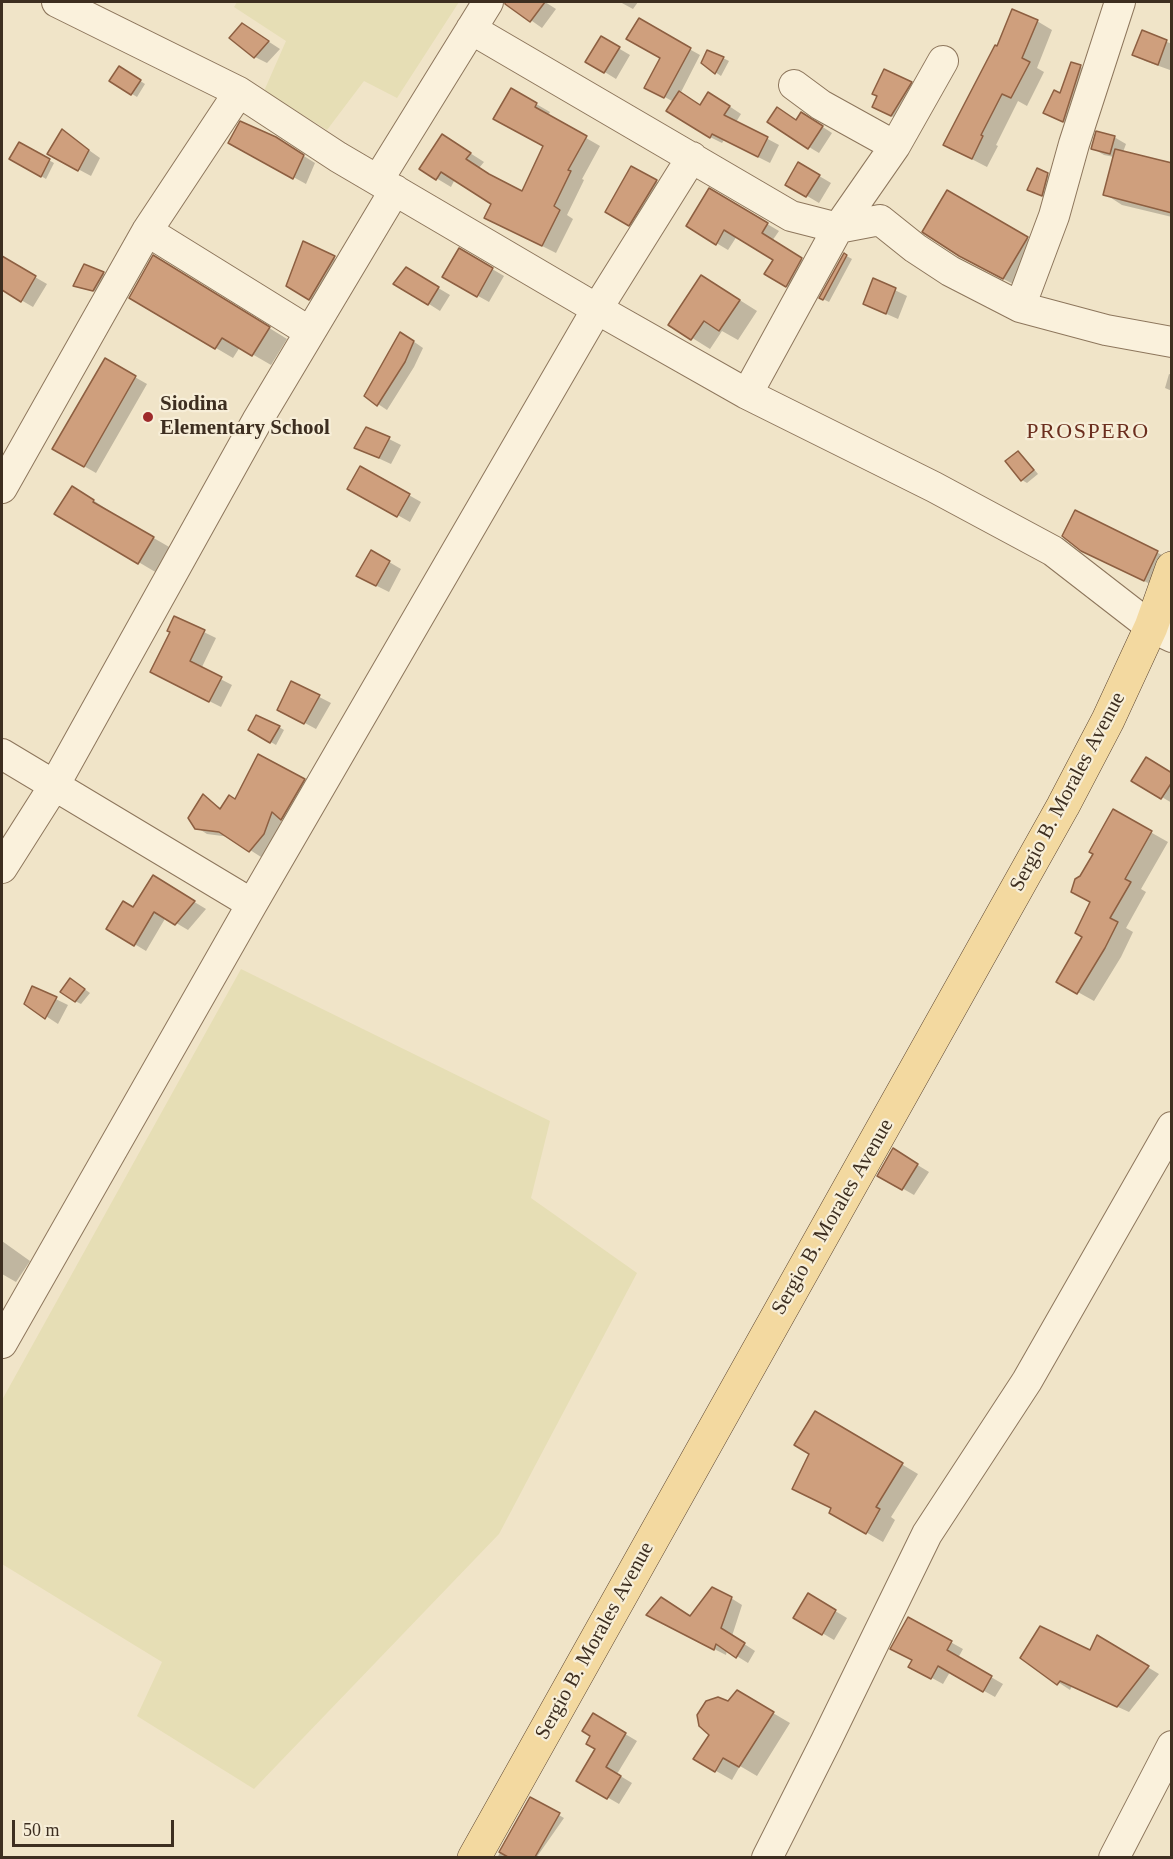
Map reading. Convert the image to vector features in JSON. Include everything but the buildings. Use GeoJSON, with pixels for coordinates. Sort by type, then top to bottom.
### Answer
{"type":"FeatureCollection","features":[{"type":"Feature","properties":{"kind":"main road","name":"Sergio B. Morales Avenue"},"geometry":{"type":"LineString","coordinates":[[474,1857],[1064,806],[1108,720],[1161,632],[1172,568]]}},
{"type":"Feature","properties":{"kind":"street"},"geometry":{"type":"LineString","coordinates":[[57,2],[239,92],[338,157],[747,394],[934,487],[1053,551],[1161,632]]}},
{"type":"Feature","properties":{"kind":"street"},"geometry":{"type":"LineString","coordinates":[[2,868],[54,786],[257,421],[310,332],[386,185],[488,2]]}},
{"type":"Feature","properties":{"kind":"street"},"geometry":{"type":"LineString","coordinates":[[1020,307],[1054,216],[1074,144],[1120,2]]}},
{"type":"Feature","properties":{"kind":"street"},"geometry":{"type":"LineString","coordinates":[[471,29],[791,216],[837,228],[880,220],[915,248],[950,271],[1020,307],[1106,330],[1172,342]]}},
{"type":"Feature","properties":{"kind":"street"},"geometry":{"type":"LineString","coordinates":[[747,394],[837,228],[895,146],[943,61]]}},
{"type":"Feature","properties":{"kind":"street"},"geometry":{"type":"LineString","coordinates":[[794,84],[821,105],[895,146]]}},
{"type":"Feature","properties":{"kind":"street"},"geometry":{"type":"LineString","coordinates":[[2,488],[147,231],[239,92]]}},
{"type":"Feature","properties":{"kind":"street"},"geometry":{"type":"LineString","coordinates":[[2,1343],[252,904],[597,309],[692,157]]}},
{"type":"Feature","properties":{"kind":"street"},"geometry":{"type":"LineString","coordinates":[[147,231],[310,332]]}},
{"type":"Feature","properties":{"kind":"street"},"geometry":{"type":"LineString","coordinates":[[2,754],[252,904]]}},
{"type":"Feature","properties":{"kind":"street"},"geometry":{"type":"LineString","coordinates":[[766,1857],[826,1741],[927,1534],[1027,1380],[1172,1127]]}},
{"type":"Feature","properties":{"kind":"street"},"geometry":{"type":"LineString","coordinates":[[1114,1857],[1172,1746]]}},
{"type":"Feature","properties":{"kind":"shaded area"},"geometry":{"type":"Polygon","coordinates":[[[237,2],[459,2],[397,98],[364,81],[327,130],[264,91],[286,41],[234,7],[237,2]]]}},
{"type":"Feature","properties":{"kind":"shaded area"},"geometry":{"type":"Polygon","coordinates":[[[241,969],[550,1121],[531,1198],[637,1273],[499,1534],[254,1789],[137,1716],[162,1662],[2,1564],[2,1400],[241,969]]]}},
{"type":"Feature","properties":{"kind":"place","name":"Siodina Elementary School"},"geometry":{"type":"Point","coordinates":[148,417]}},
{"type":"Feature","properties":{"kind":"district","name":"PROSPERO"},"geometry":{"type":"Point","coordinates":[1088,432]}}]}
